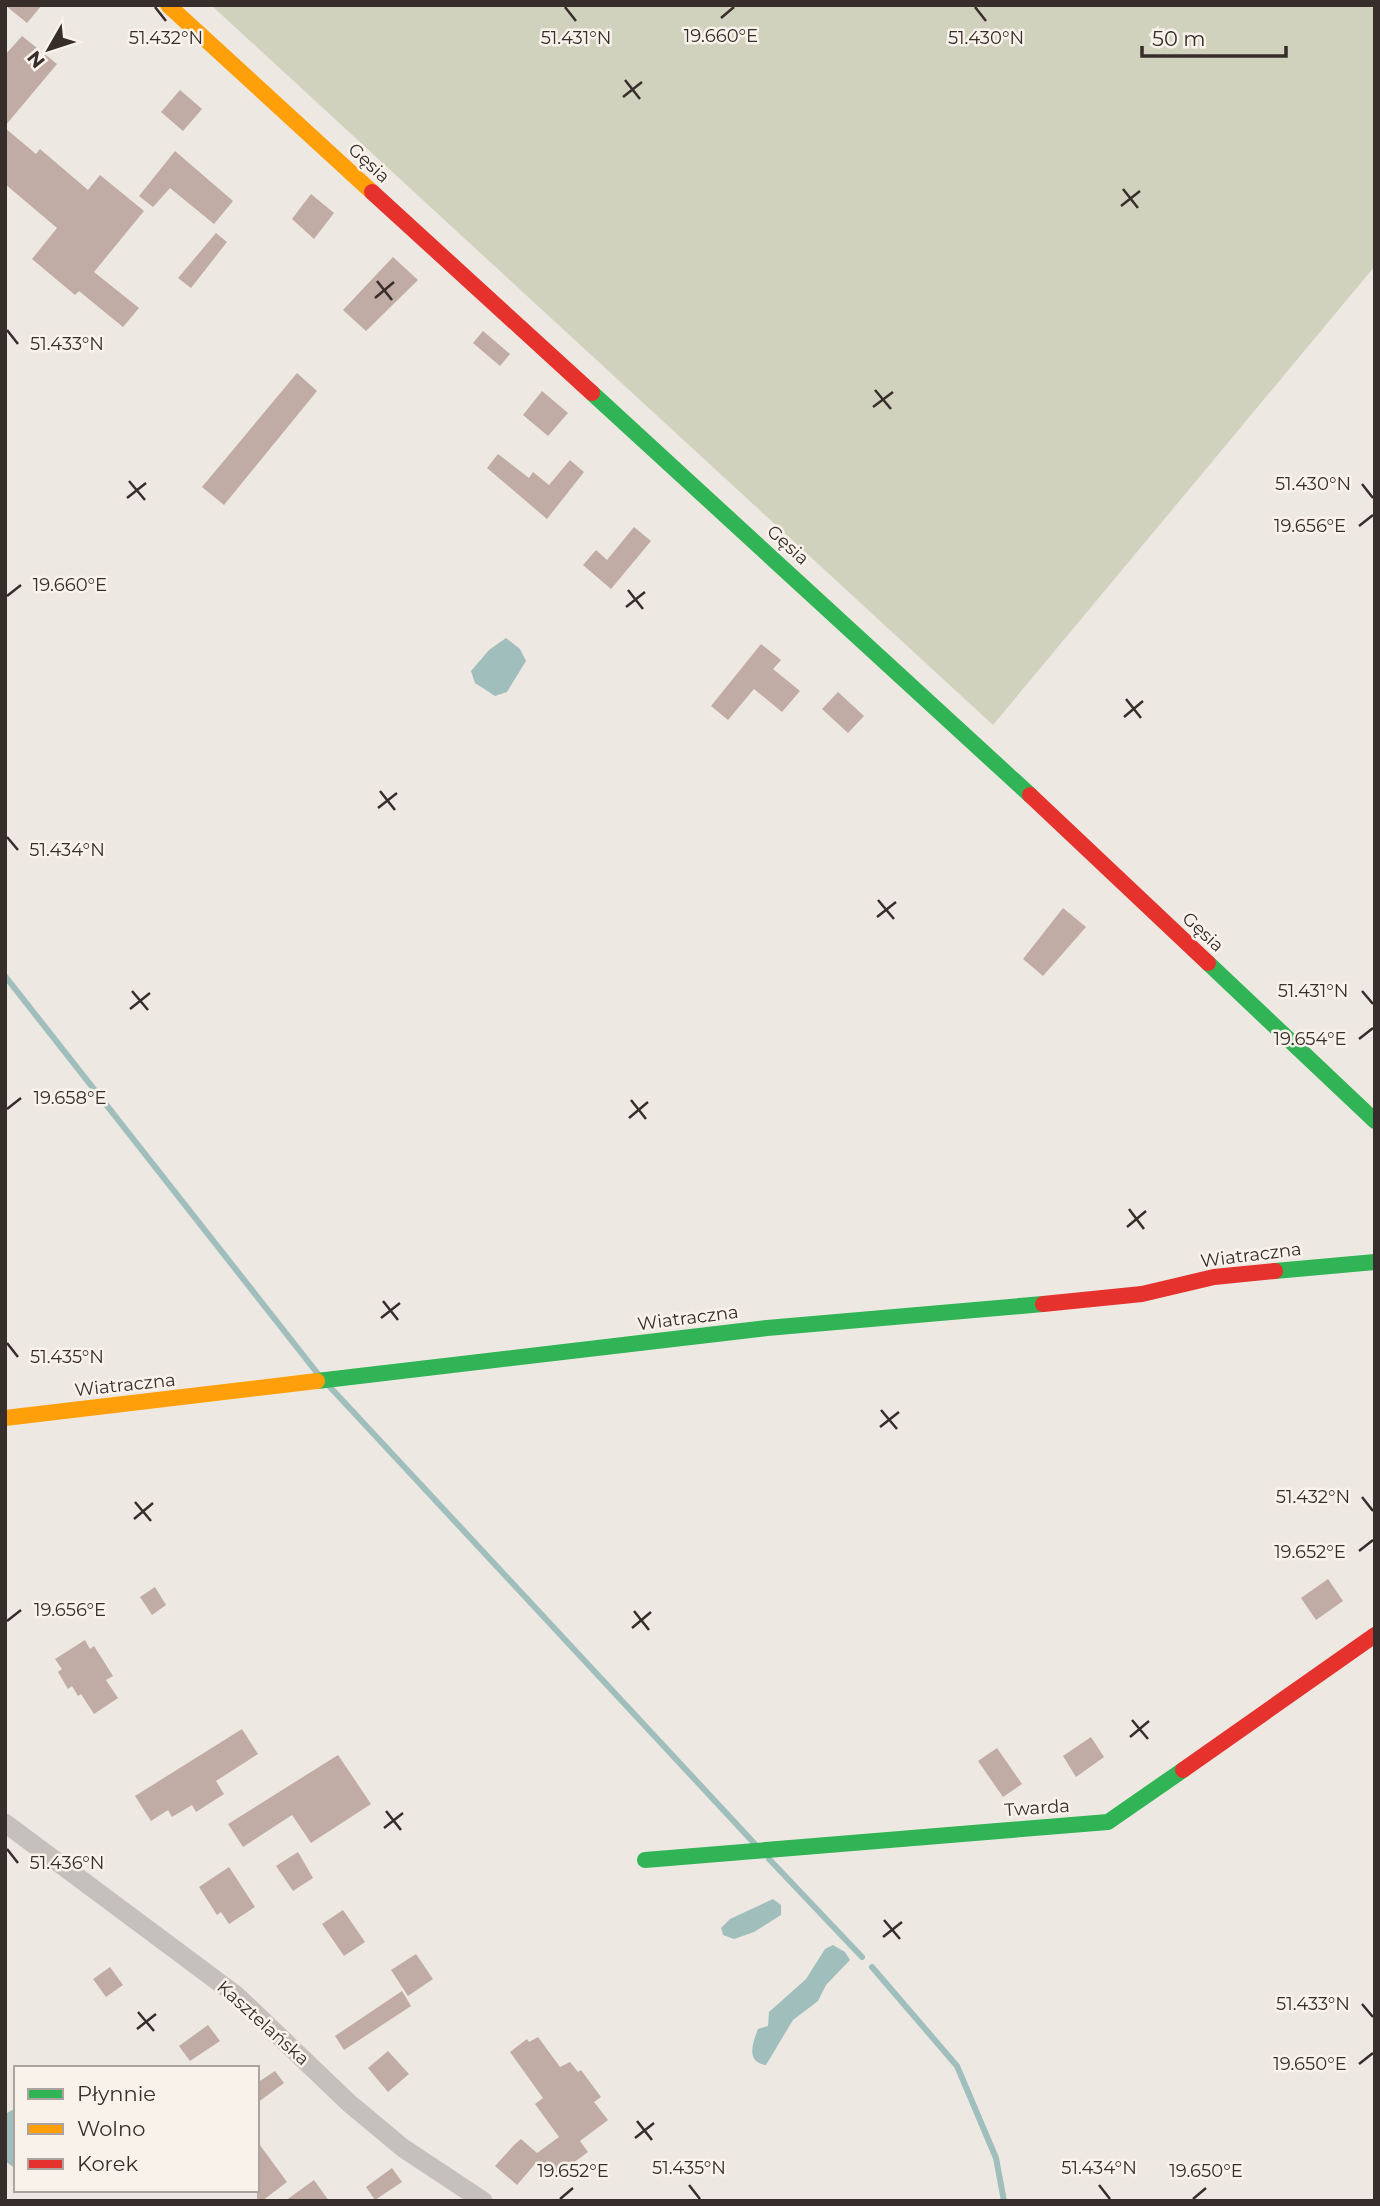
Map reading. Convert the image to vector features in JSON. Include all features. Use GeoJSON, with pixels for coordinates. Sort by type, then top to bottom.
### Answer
{"type":"FeatureCollection","features":[{"type":"Feature","properties":{"kind":"street","name":"Gęsia"},"geometry":{"type":"LineString","coordinates":[[168,5],[971,739],[1375,1121]]}},
{"type":"Feature","properties":{"kind":"street","name":"Wiatraczna"},"geometry":{"type":"LineString","coordinates":[[5,1418],[767,1328],[1091,1300],[1142,1294],[1213,1277],[1375,1262]]}},
{"type":"Feature","properties":{"kind":"street","name":"Twarda"},"geometry":{"type":"LineString","coordinates":[[645,1860],[1108,1822],[1375,1635]]}},
{"type":"Feature","properties":{"kind":"street","name":"Kasztelańska"},"geometry":{"type":"LineString","coordinates":[[5,1823],[236,1995],[349,2103],[402,2148],[483,2201]]}},
{"type":"Feature","properties":{"kind":"green space"},"geometry":{"type":"Polygon","coordinates":[[[211,5],[1375,5],[1375,266],[993,725],[211,5]]]}},
{"type":"Feature","properties":{"kind":"water"},"geometry":{"type":"Polygon","coordinates":[[[506,638],[520,649],[526,661],[507,692],[495,696],[475,683],[471,671],[489,650],[506,638]]]}},
{"type":"Feature","properties":{"kind":"water"},"geometry":{"type":"Polygon","coordinates":[[[773,1899],[781,1905],[781,1915],[754,1932],[734,1939],[723,1935],[721,1928],[730,1919],[773,1899]]]}},
{"type":"Feature","properties":{"kind":"water"},"geometry":{"type":"Polygon","coordinates":[[[833,1945],[845,1952],[850,1960],[826,1985],[818,2001],[793,2020],[766,2065],[759,2063],[752,2051],[758,2029],[768,2026],[769,2012],[806,1979],[825,1949],[833,1945]]]}},
{"type":"Feature","properties":{"kind":"water"},"geometry":{"type":"Polygon","coordinates":[[[14,2109],[14,2168],[5,2161],[5,2114],[14,2109]]]}},
{"type":"Feature","properties":{"kind":"building"},"geometry":{"type":"Polygon","coordinates":[[[5,5],[42,5],[27,23],[5,5]]]}},
{"type":"Feature","properties":{"kind":"building"},"geometry":{"type":"Polygon","coordinates":[[[22,36],[57,64],[5,126],[5,55],[22,36]]]}},
{"type":"Feature","properties":{"kind":"building"},"geometry":{"type":"Polygon","coordinates":[[[180,90],[202,109],[183,131],[161,112],[180,90]]]}},
{"type":"Feature","properties":{"kind":"building"},"geometry":{"type":"Polygon","coordinates":[[[5,128],[36,154],[40,149],[88,190],[100,175],[144,211],[94,272],[139,308],[123,327],[79,291],[75,295],[32,259],[57,228],[5,184],[5,128]]]}},
{"type":"Feature","properties":{"kind":"building"},"geometry":{"type":"Polygon","coordinates":[[[175,151],[233,201],[214,224],[170,188],[153,207],[139,196],[175,151]]]}},
{"type":"Feature","properties":{"kind":"building"},"geometry":{"type":"Polygon","coordinates":[[[311,194],[334,213],[314,239],[292,219],[311,194]]]}},
{"type":"Feature","properties":{"kind":"building"},"geometry":{"type":"Polygon","coordinates":[[[216,233],[227,242],[191,288],[178,278],[216,233]]]}},
{"type":"Feature","properties":{"kind":"building"},"geometry":{"type":"Polygon","coordinates":[[[393,257],[418,280],[366,331],[343,310],[393,257]]]}},
{"type":"Feature","properties":{"kind":"building"},"geometry":{"type":"Polygon","coordinates":[[[483,331],[510,354],[500,366],[473,343],[483,331]]]}},
{"type":"Feature","properties":{"kind":"building"},"geometry":{"type":"Polygon","coordinates":[[[297,373],[317,391],[224,505],[202,487],[297,373]]]}},
{"type":"Feature","properties":{"kind":"building"},"geometry":{"type":"Polygon","coordinates":[[[542,391],[568,413],[548,436],[523,415],[542,391]]]}},
{"type":"Feature","properties":{"kind":"building"},"geometry":{"type":"Polygon","coordinates":[[[498,454],[529,478],[533,472],[549,485],[570,460],[584,472],[547,519],[487,468],[498,454]]]}},
{"type":"Feature","properties":{"kind":"building"},"geometry":{"type":"Polygon","coordinates":[[[634,527],[651,541],[611,589],[583,565],[596,550],[607,560],[634,527]]]}},
{"type":"Feature","properties":{"kind":"building"},"geometry":{"type":"Polygon","coordinates":[[[761,644],[781,660],[773,669],[800,691],[782,712],[754,689],[728,720],[711,706],[761,644]]]}},
{"type":"Feature","properties":{"kind":"building"},"geometry":{"type":"Polygon","coordinates":[[[838,692],[864,716],[848,733],[822,709],[838,692]]]}},
{"type":"Feature","properties":{"kind":"building"},"geometry":{"type":"Polygon","coordinates":[[[1063,908],[1086,927],[1043,976],[1023,959],[1063,908]]]}},
{"type":"Feature","properties":{"kind":"building"},"geometry":{"type":"Polygon","coordinates":[[[1328,1579],[1343,1601],[1316,1620],[1301,1598],[1328,1579]]]}},
{"type":"Feature","properties":{"kind":"building"},"geometry":{"type":"Polygon","coordinates":[[[155,1587],[166,1605],[152,1615],[140,1597],[155,1587]]]}},
{"type":"Feature","properties":{"kind":"building"},"geometry":{"type":"Polygon","coordinates":[[[85,1640],[90,1649],[94,1646],[113,1676],[106,1680],[118,1698],[94,1714],[81,1694],[78,1696],[72,1686],[68,1689],[58,1672],[62,1669],[55,1659],[85,1640]]]}},
{"type":"Feature","properties":{"kind":"building"},"geometry":{"type":"Polygon","coordinates":[[[242,1729],[258,1754],[216,1781],[224,1794],[196,1812],[192,1805],[172,1817],[168,1810],[151,1821],[135,1796],[242,1729]]]}},
{"type":"Feature","properties":{"kind":"building"},"geometry":{"type":"Polygon","coordinates":[[[1091,1737],[1104,1757],[1076,1777],[1063,1756],[1091,1737]]]}},
{"type":"Feature","properties":{"kind":"building"},"geometry":{"type":"Polygon","coordinates":[[[997,1748],[1022,1784],[1003,1797],[978,1761],[997,1748]]]}},
{"type":"Feature","properties":{"kind":"building"},"geometry":{"type":"Polygon","coordinates":[[[338,1755],[371,1804],[311,1843],[292,1815],[243,1847],[228,1824],[338,1755]]]}},
{"type":"Feature","properties":{"kind":"building"},"geometry":{"type":"Polygon","coordinates":[[[298,1852],[313,1878],[293,1891],[276,1866],[298,1852]]]}},
{"type":"Feature","properties":{"kind":"building"},"geometry":{"type":"Polygon","coordinates":[[[229,1867],[255,1907],[229,1924],[221,1912],[217,1915],[199,1887],[229,1867]]]}},
{"type":"Feature","properties":{"kind":"building"},"geometry":{"type":"Polygon","coordinates":[[[343,1910],[365,1942],[344,1956],[322,1924],[343,1910]]]}},
{"type":"Feature","properties":{"kind":"building"},"geometry":{"type":"Polygon","coordinates":[[[416,1954],[433,1979],[408,1996],[391,1970],[416,1954]]]}},
{"type":"Feature","properties":{"kind":"building"},"geometry":{"type":"Polygon","coordinates":[[[110,1967],[123,1985],[106,1997],[93,1979],[110,1967]]]}},
{"type":"Feature","properties":{"kind":"building"},"geometry":{"type":"Polygon","coordinates":[[[402,1991],[411,2006],[344,2050],[335,2036],[402,1991]]]}},
{"type":"Feature","properties":{"kind":"building"},"geometry":{"type":"Polygon","coordinates":[[[208,2025],[220,2041],[190,2061],[179,2046],[208,2025]]]}},
{"type":"Feature","properties":{"kind":"building"},"geometry":{"type":"Polygon","coordinates":[[[538,2037],[560,2067],[570,2062],[578,2072],[581,2070],[601,2097],[594,2102],[608,2120],[580,2141],[588,2152],[558,2174],[549,2162],[542,2170],[535,2164],[517,2185],[495,2166],[521,2139],[537,2153],[559,2137],[535,2104],[543,2098],[510,2052],[527,2039],[529,2042],[538,2037]]]}},
{"type":"Feature","properties":{"kind":"building"},"geometry":{"type":"Polygon","coordinates":[[[388,2051],[409,2074],[388,2092],[368,2068],[388,2051]]]}},
{"type":"Feature","properties":{"kind":"building"},"geometry":{"type":"Polygon","coordinates":[[[275,2071],[284,2083],[259,2102],[259,2082],[275,2071]]]}},
{"type":"Feature","properties":{"kind":"building"},"geometry":{"type":"Polygon","coordinates":[[[259,2144],[287,2182],[262,2201],[257,2201],[259,2144]]]}},
{"type":"Feature","properties":{"kind":"building"},"geometry":{"type":"Polygon","coordinates":[[[392,2168],[402,2182],[375,2200],[366,2187],[392,2168]]]}},
{"type":"Feature","properties":{"kind":"building"},"geometry":{"type":"Polygon","coordinates":[[[314,2180],[329,2201],[285,2201],[314,2180]]]}},
{"type":"Feature","properties":{"kind":"waterway"},"geometry":{"type":"LineString","coordinates":[[5,976],[318,1374]]}},
{"type":"Feature","properties":{"kind":"waterway"},"geometry":{"type":"LineString","coordinates":[[330,1387],[754,1843]]}},
{"type":"Feature","properties":{"kind":"waterway"},"geometry":{"type":"LineString","coordinates":[[769,1859],[862,1957]]}},
{"type":"Feature","properties":{"kind":"waterway"},"geometry":{"type":"LineString","coordinates":[[872,1967],[957,2066],[996,2158],[1004,2201]]}},
{"type":"Feature","properties":{"kind":"traffic: fast"},"geometry":{"type":"LineString","coordinates":[[592,393],[1030,795]]}},
{"type":"Feature","properties":{"kind":"traffic: fast"},"geometry":{"type":"LineString","coordinates":[[1208,963],[1375,1121]]}},
{"type":"Feature","properties":{"kind":"traffic: fast"},"geometry":{"type":"LineString","coordinates":[[1275,1271],[1375,1262]]}},
{"type":"Feature","properties":{"kind":"traffic: fast"},"geometry":{"type":"LineString","coordinates":[[317,1381],[767,1328],[1043,1304]]}},
{"type":"Feature","properties":{"kind":"traffic: fast"},"geometry":{"type":"LineString","coordinates":[[645,1860],[1108,1822],[1183,1770]]}},
{"type":"Feature","properties":{"kind":"traffic: slow"},"geometry":{"type":"LineString","coordinates":[[168,5],[372,192]]}},
{"type":"Feature","properties":{"kind":"traffic: slow"},"geometry":{"type":"LineString","coordinates":[[5,1418],[317,1381]]}},
{"type":"Feature","properties":{"kind":"traffic: jam"},"geometry":{"type":"LineString","coordinates":[[372,192],[592,393]]}},
{"type":"Feature","properties":{"kind":"traffic: jam"},"geometry":{"type":"LineString","coordinates":[[1030,795],[1208,963]]}},
{"type":"Feature","properties":{"kind":"traffic: jam"},"geometry":{"type":"LineString","coordinates":[[1043,1304],[1142,1294],[1214,1277],[1275,1271]]}},
{"type":"Feature","properties":{"kind":"traffic: jam"},"geometry":{"type":"LineString","coordinates":[[1183,1770],[1375,1635]]}}]}
